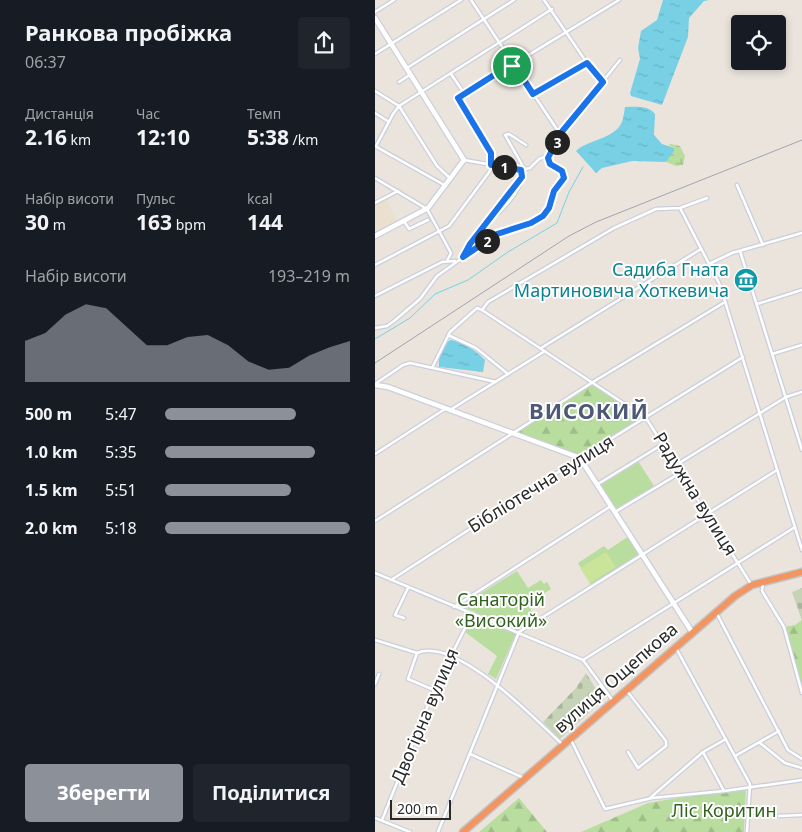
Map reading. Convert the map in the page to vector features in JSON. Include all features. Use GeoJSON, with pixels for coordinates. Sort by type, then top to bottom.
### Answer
{"type":"FeatureCollection","features":[{"type":"Feature","properties":{"kind":"highway","name":"вулиця Ощепкова"},"geometry":{"type":"LineString","coordinates":[[463,832],[715,611],[752,585],[802,572]]}},
{"type":"Feature","properties":{"kind":"street"},"geometry":{"type":"LineString","coordinates":[[375,12],[394,0]]}},
{"type":"Feature","properties":{"kind":"street"},"geometry":{"type":"LineString","coordinates":[[375,54],[461,0]]}},
{"type":"Feature","properties":{"kind":"street"},"geometry":{"type":"LineString","coordinates":[[471,0],[560,134]]}},
{"type":"Feature","properties":{"kind":"street"},"geometry":{"type":"LineString","coordinates":[[407,68],[514,0]]}},
{"type":"Feature","properties":{"kind":"street"},"geometry":{"type":"LineString","coordinates":[[544,0],[552,9],[565,33],[603,82]]}},
{"type":"Feature","properties":{"kind":"street"},"geometry":{"type":"LineString","coordinates":[[375,265],[440,232],[455,218],[490,171],[491,153],[458,98],[619,0]]}},
{"type":"Feature","properties":{"kind":"street"},"geometry":{"type":"LineString","coordinates":[[446,186],[375,146],[389,122],[399,106],[552,9]]}},
{"type":"Feature","properties":{"kind":"street"},"geometry":{"type":"LineString","coordinates":[[375,18],[464,160],[522,170],[530,168],[539,159],[550,155]]}},
{"type":"Feature","properties":{"kind":"street"},"geometry":{"type":"LineString","coordinates":[[375,328],[387,326],[394,321],[420,299],[437,276],[456,261],[497,234],[531,223],[543,216],[549,208],[554,191],[564,178],[563,173],[549,162],[550,155],[560,134],[620,60]]}},
{"type":"Feature","properties":{"kind":"street"},"geometry":{"type":"LineString","coordinates":[[533,94],[587,63]]}},
{"type":"Feature","properties":{"kind":"street"},"geometry":{"type":"LineString","coordinates":[[399,82],[411,74]]}},
{"type":"Feature","properties":{"kind":"street"},"geometry":{"type":"LineString","coordinates":[[451,74],[464,94]]}},
{"type":"Feature","properties":{"kind":"street"},"geometry":{"type":"LineString","coordinates":[[375,91],[399,106],[437,166],[451,179]]}},
{"type":"Feature","properties":{"kind":"street"},"geometry":{"type":"LineString","coordinates":[[375,113],[389,122]]}},
{"type":"Feature","properties":{"kind":"street"},"geometry":{"type":"LineString","coordinates":[[463,257],[470,244],[521,178],[522,170],[505,135],[509,134],[526,145]]}},
{"type":"Feature","properties":{"kind":"street"},"geometry":{"type":"LineString","coordinates":[[375,236],[427,209],[464,160]]}},
{"type":"Feature","properties":{"kind":"street"},"geometry":{"type":"LineString","coordinates":[[375,178],[427,209],[451,255],[447,261]]}},
{"type":"Feature","properties":{"kind":"street"},"geometry":{"type":"LineString","coordinates":[[737,185],[763,244]]}},
{"type":"Feature","properties":{"kind":"street"},"geometry":{"type":"LineString","coordinates":[[375,203],[398,191]]}},
{"type":"Feature","properties":{"kind":"street"},"geometry":{"type":"LineString","coordinates":[[432,368],[448,335],[477,308],[482,310],[488,302],[614,228],[656,209],[680,208],[707,198]]}},
{"type":"Feature","properties":{"kind":"street"},"geometry":{"type":"LineString","coordinates":[[680,208],[720,285],[802,550]]}},
{"type":"Feature","properties":{"kind":"street"},"geometry":{"type":"LineString","coordinates":[[404,221],[409,229],[428,220]]}},
{"type":"Feature","properties":{"kind":"street"},"geometry":{"type":"LineString","coordinates":[[709,264],[740,251],[802,233]]}},
{"type":"Feature","properties":{"kind":"street"},"geometry":{"type":"LineString","coordinates":[[541,348],[701,248]]}},
{"type":"Feature","properties":{"kind":"street"},"geometry":{"type":"LineString","coordinates":[[740,251],[802,450]]}},
{"type":"Feature","properties":{"kind":"street"},"geometry":{"type":"LineString","coordinates":[[375,296],[447,261],[456,261]]}},
{"type":"Feature","properties":{"kind":"street"},"geometry":{"type":"LineString","coordinates":[[757,304],[802,290]]}},
{"type":"Feature","properties":{"kind":"street"},"geometry":{"type":"LineString","coordinates":[[375,521],[593,382],[725,302]]}},
{"type":"Feature","properties":{"kind":"street","name":"Радужна вулиця"},"geometry":{"type":"LineString","coordinates":[[482,310],[646,418],[752,585]]}},
{"type":"Feature","properties":{"kind":"street"},"geometry":{"type":"LineString","coordinates":[[448,335],[476,348],[508,374]]}},
{"type":"Feature","properties":{"kind":"street"},"geometry":{"type":"LineString","coordinates":[[772,354],[802,346]]}},
{"type":"Feature","properties":{"kind":"street"},"geometry":{"type":"LineString","coordinates":[[375,454],[545,351]]}},
{"type":"Feature","properties":{"kind":"street","name":"Бібліотечна вулиця"},"geometry":{"type":"LineString","coordinates":[[391,580],[580,458],[743,357]]}},
{"type":"Feature","properties":{"kind":"street"},"geometry":{"type":"LineString","coordinates":[[375,384],[403,365],[410,363],[496,382]]}},
{"type":"Feature","properties":{"kind":"street"},"geometry":{"type":"LineString","coordinates":[[375,384],[388,387],[580,458],[692,632]]}},
{"type":"Feature","properties":{"kind":"street"},"geometry":{"type":"LineString","coordinates":[[676,465],[786,397],[802,392]]}},
{"type":"Feature","properties":{"kind":"street"},"geometry":{"type":"LineString","coordinates":[[597,484],[663,444]]}},
{"type":"Feature","properties":{"kind":"street"},"geometry":{"type":"LineString","coordinates":[[438,832],[519,632],[777,470]]}},
{"type":"Feature","properties":{"kind":"street"},"geometry":{"type":"LineString","coordinates":[[615,512],[681,472]]}},
{"type":"Feature","properties":{"kind":"street"},"geometry":{"type":"LineString","coordinates":[[454,607],[611,506]]}},
{"type":"Feature","properties":{"kind":"street"},"geometry":{"type":"LineString","coordinates":[[583,660],[795,527]]}},
{"type":"Feature","properties":{"kind":"street"},"geometry":{"type":"LineString","coordinates":[[375,573],[583,660],[613,701]]}},
{"type":"Feature","properties":{"kind":"street"},"geometry":{"type":"LineString","coordinates":[[763,582],[762,591],[784,627],[802,693]]}},
{"type":"Feature","properties":{"kind":"street"},"geometry":{"type":"LineString","coordinates":[[404,618],[395,615],[408,588]]}},
{"type":"Feature","properties":{"kind":"street"},"geometry":{"type":"LineString","coordinates":[[715,611],[788,750],[802,759]]}},
{"type":"Feature","properties":{"kind":"street","name":"Двогірна вулиця"},"geometry":{"type":"LineString","coordinates":[[382,820],[434,690],[472,614]]}},
{"type":"Feature","properties":{"kind":"street"},"geometry":{"type":"LineString","coordinates":[[375,640],[417,653],[423,650],[450,655],[498,685],[563,745]]}},
{"type":"Feature","properties":{"kind":"street"},"geometry":{"type":"LineString","coordinates":[[675,646],[735,756],[749,786],[747,832]]}},
{"type":"Feature","properties":{"kind":"street"},"geometry":{"type":"LineString","coordinates":[[417,653],[408,679],[434,690]]}},
{"type":"Feature","properties":{"kind":"street"},"geometry":{"type":"LineString","coordinates":[[375,674],[377,680]]}},
{"type":"Feature","properties":{"kind":"street"},"geometry":{"type":"LineString","coordinates":[[375,684],[379,674]]}},
{"type":"Feature","properties":{"kind":"street"},"geometry":{"type":"LineString","coordinates":[[626,690],[666,741],[666,746],[638,768],[628,752]]}},
{"type":"Feature","properties":{"kind":"street"},"geometry":{"type":"LineString","coordinates":[[735,756],[779,731]]}},
{"type":"Feature","properties":{"kind":"street"},"geometry":{"type":"LineString","coordinates":[[570,739],[605,809],[649,799],[802,780]]}},
{"type":"Feature","properties":{"kind":"street"},"geometry":{"type":"LineString","coordinates":[[649,799],[703,752],[725,739]]}},
{"type":"Feature","properties":{"kind":"street"},"geometry":{"type":"LineString","coordinates":[[760,743],[785,763],[802,768]]}},
{"type":"Feature","properties":{"kind":"street"},"geometry":{"type":"LineString","coordinates":[[703,752],[725,791]]}},
{"type":"Feature","properties":{"kind":"street"},"geometry":{"type":"LineString","coordinates":[[470,754],[525,779]]}},
{"type":"Feature","properties":{"kind":"street"},"geometry":{"type":"LineString","coordinates":[[779,816],[802,815]]}},
{"type":"Feature","properties":{"kind":"street"},"geometry":{"type":"LineString","coordinates":[[375,818],[410,832]]}},
{"type":"Feature","properties":{"kind":"shaded area"},"geometry":{"type":"Polygon","coordinates":[[[386,199],[397,221],[380,232],[375,232],[375,205],[386,199]]]}},
{"type":"Feature","properties":{"kind":"green space"},"geometry":{"type":"Polygon","coordinates":[[[668,145],[680,146],[685,156],[683,165],[676,166],[666,162],[674,148],[668,145]]]}},
{"type":"Feature","properties":{"kind":"green space"},"geometry":{"type":"Polygon","coordinates":[[[593,382],[646,418],[580,458],[514,433],[593,382]]]}},
{"type":"Feature","properties":{"kind":"green space"},"geometry":{"type":"Polygon","coordinates":[[[638,461],[654,486],[614,511],[599,486],[638,461]]]}},
{"type":"Feature","properties":{"kind":"green space"},"geometry":{"type":"Polygon","coordinates":[[[629,536],[640,555],[591,585],[578,563],[604,546],[608,550],[629,536]]]}},
{"type":"Feature","properties":{"kind":"green space"},"geometry":{"type":"Polygon","coordinates":[[[606,552],[616,567],[590,583],[580,568],[606,552]]]}},
{"type":"Feature","properties":{"kind":"green space","name":"Санаторій «Високий»"},"geometry":{"type":"Polygon","coordinates":[[[517,571],[528,588],[541,580],[544,584],[547,582],[551,589],[528,604],[536,619],[517,631],[496,679],[488,674],[497,656],[465,632],[476,612],[460,606],[517,571]]]}},
{"type":"Feature","properties":{"kind":"green space"},"geometry":{"type":"Polygon","coordinates":[[[802,588],[802,621],[792,592],[802,588]]]}},
{"type":"Feature","properties":{"kind":"green space"},"geometry":{"type":"Polygon","coordinates":[[[802,620],[802,688],[784,627],[795,625],[802,620]]]}},
{"type":"Feature","properties":{"kind":"green space"},"geometry":{"type":"Polygon","coordinates":[[[586,673],[603,700],[560,739],[543,722],[576,688],[586,673]]]}},
{"type":"Feature","properties":{"kind":"green space","name":"Ліс Коритин"},"geometry":{"type":"Polygon","coordinates":[[[744,787],[746,789],[744,832],[581,832],[648,803],[744,787]]]}},
{"type":"Feature","properties":{"kind":"green space"},"geometry":{"type":"Polygon","coordinates":[[[519,798],[547,832],[479,832],[519,798]]]}},
{"type":"Feature","properties":{"kind":"water"},"geometry":{"type":"Polygon","coordinates":[[[663,0],[709,0],[704,1],[689,18],[688,37],[662,105],[631,96],[630,93],[640,59],[638,48],[641,31],[657,20],[663,0]]]}},
{"type":"Feature","properties":{"kind":"water"},"geometry":{"type":"Polygon","coordinates":[[[625,107],[641,107],[652,111],[655,114],[654,135],[662,144],[674,148],[674,151],[666,162],[632,161],[602,168],[596,173],[576,151],[586,144],[609,135],[619,127],[625,107]]]}},
{"type":"Feature","properties":{"kind":"water"},"geometry":{"type":"Polygon","coordinates":[[[450,340],[464,344],[485,360],[483,372],[439,367],[441,353],[444,346],[450,340]]]}},
{"type":"Feature","properties":{"kind":"waterway"},"geometry":{"type":"LineString","coordinates":[[375,339],[410,318],[435,294],[468,280],[508,252],[557,223],[569,192],[583,167]]}},
{"type":"Feature","properties":{"kind":"railway"},"geometry":{"type":"LineString","coordinates":[[375,363],[569,236],[596,222],[802,140]]}},
{"type":"Feature","properties":{"kind":"place","name":"Садиба Гната Мартиновича Хоткевича"},"geometry":{"type":"Point","coordinates":[746,280]}},
{"type":"Feature","properties":{"kind":"district","name":"ВИСОКИЙ"},"geometry":{"type":"Point","coordinates":[589,411]}},
{"type":"Feature","properties":{"kind":"route"},"geometry":{"type":"LineString","coordinates":[[513,63],[533,94],[587,63],[603,82],[567,124],[557,138],[552,154],[548,158],[550,164],[562,171],[564,178],[554,191],[549,208],[543,216],[531,223],[497,234],[463,257],[470,244],[522,177],[521,170],[491,165],[491,153],[458,98],[512,66],[513,63]]}}]}
